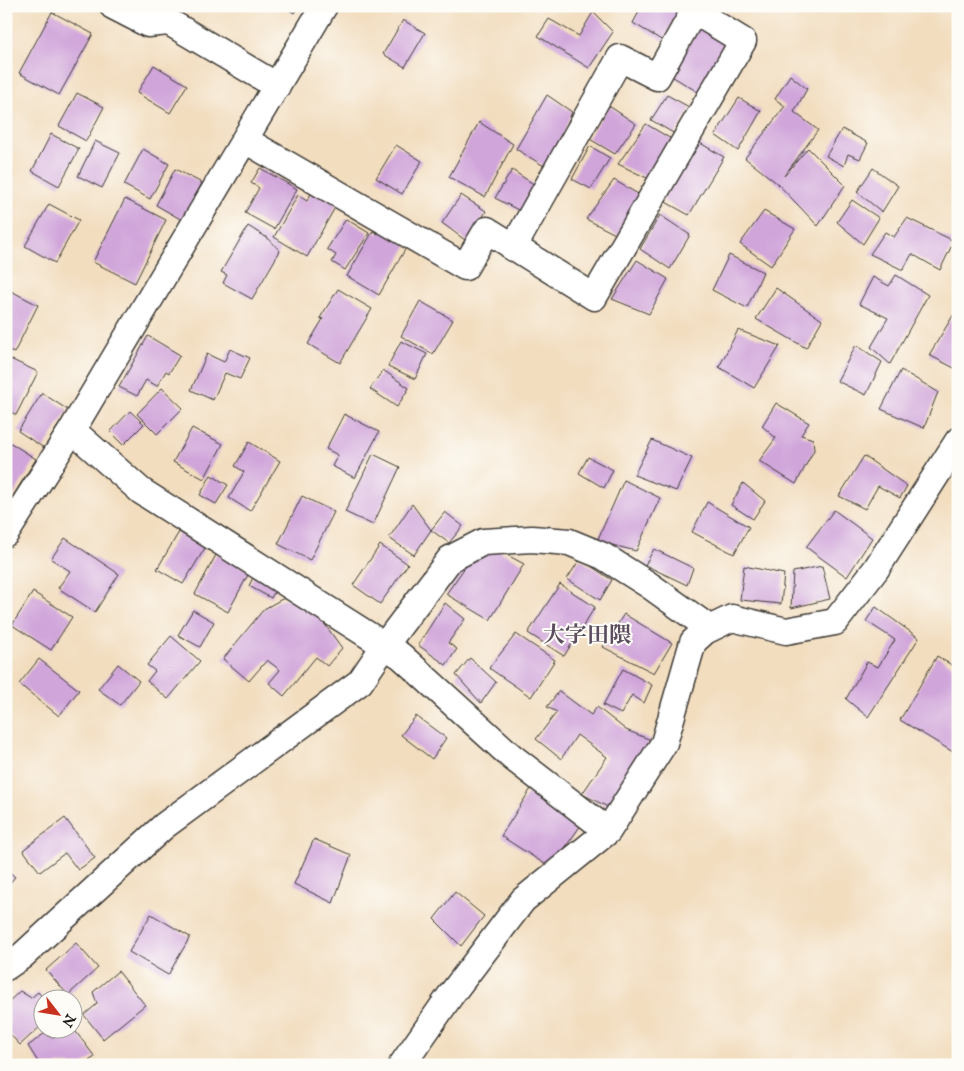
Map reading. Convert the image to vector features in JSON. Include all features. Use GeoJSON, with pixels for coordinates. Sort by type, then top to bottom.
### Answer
{"type":"FeatureCollection","features":[{"type":"Feature","properties":{"kind":"street"},"geometry":{"type":"LineString","coordinates":[[113,6],[148,24],[169,22],[277,86]]}},
{"type":"Feature","properties":{"kind":"street"},"geometry":{"type":"LineString","coordinates":[[7,531],[72,430],[324,6]]}},
{"type":"Feature","properties":{"kind":"street"},"geometry":{"type":"LineString","coordinates":[[245,140],[465,267],[487,230],[513,248],[594,297],[743,41],[694,12],[657,77],[620,58],[513,248]]}},
{"type":"Feature","properties":{"kind":"street"},"geometry":{"type":"LineString","coordinates":[[72,430],[141,491],[401,656],[512,757],[608,831]]}},
{"type":"Feature","properties":{"kind":"street"},"geometry":{"type":"LineString","coordinates":[[402,1065],[450,996],[523,900],[608,831],[664,743],[693,642],[709,628],[732,618],[786,631],[834,622],[876,569],[958,441]]}},
{"type":"Feature","properties":{"kind":"street"},"geometry":{"type":"LineString","coordinates":[[6,967],[22,956],[164,826],[360,682],[384,645],[450,559],[484,542],[532,539],[569,542],[603,556],[649,585],[709,628]]}},
{"type":"Feature","properties":{"kind":"building"},"geometry":{"type":"Polygon","coordinates":[[[6,6],[13,6],[7,34],[6,33],[6,6]]]}},
{"type":"Feature","properties":{"kind":"building"},"geometry":{"type":"Polygon","coordinates":[[[284,6],[298,6],[294,13],[284,6]]]}},
{"type":"Feature","properties":{"kind":"building"},"geometry":{"type":"Polygon","coordinates":[[[642,6],[682,6],[663,41],[633,23],[642,6]]]}},
{"type":"Feature","properties":{"kind":"building"},"geometry":{"type":"Polygon","coordinates":[[[52,12],[93,34],[59,95],[19,73],[52,12]]]}},
{"type":"Feature","properties":{"kind":"building"},"geometry":{"type":"Polygon","coordinates":[[[593,12],[613,32],[589,68],[538,36],[549,19],[579,36],[593,12]]]}},
{"type":"Feature","properties":{"kind":"building"},"geometry":{"type":"Polygon","coordinates":[[[403,20],[425,33],[405,67],[383,54],[403,20]]]}},
{"type":"Feature","properties":{"kind":"building"},"geometry":{"type":"Polygon","coordinates":[[[701,25],[735,49],[706,97],[670,75],[701,25]]]}},
{"type":"Feature","properties":{"kind":"building"},"geometry":{"type":"Polygon","coordinates":[[[154,65],[187,85],[170,113],[137,93],[154,65]]]}},
{"type":"Feature","properties":{"kind":"building"},"geometry":{"type":"Polygon","coordinates":[[[790,75],[807,89],[794,112],[818,130],[784,176],[808,148],[845,185],[818,226],[778,184],[745,158],[785,106],[775,99],[790,75]]]}},
{"type":"Feature","properties":{"kind":"building"},"geometry":{"type":"Polygon","coordinates":[[[77,93],[104,107],[86,141],[59,126],[77,93]]]}},
{"type":"Feature","properties":{"kind":"building"},"geometry":{"type":"Polygon","coordinates":[[[547,95],[572,112],[549,169],[516,149],[547,95]]]}},
{"type":"Feature","properties":{"kind":"building"},"geometry":{"type":"Polygon","coordinates":[[[667,95],[691,108],[675,134],[651,120],[667,95]]]}},
{"type":"Feature","properties":{"kind":"building"},"geometry":{"type":"Polygon","coordinates":[[[739,98],[761,111],[738,151],[715,135],[739,98]]]}},
{"type":"Feature","properties":{"kind":"building"},"geometry":{"type":"Polygon","coordinates":[[[609,106],[636,124],[615,154],[588,138],[609,106]]]}},
{"type":"Feature","properties":{"kind":"building"},"geometry":{"type":"Polygon","coordinates":[[[479,122],[513,144],[485,197],[449,177],[479,122]]]}},
{"type":"Feature","properties":{"kind":"building"},"geometry":{"type":"Polygon","coordinates":[[[646,124],[673,140],[651,180],[618,164],[646,124]]]}},
{"type":"Feature","properties":{"kind":"building"},"geometry":{"type":"Polygon","coordinates":[[[842,129],[868,143],[860,159],[848,154],[844,166],[826,156],[842,129]]]}},
{"type":"Feature","properties":{"kind":"building"},"geometry":{"type":"Polygon","coordinates":[[[51,134],[79,149],[59,186],[32,171],[51,134]]]}},
{"type":"Feature","properties":{"kind":"building"},"geometry":{"type":"Polygon","coordinates":[[[95,141],[120,153],[102,188],[78,176],[95,141]]]}},
{"type":"Feature","properties":{"kind":"building"},"geometry":{"type":"Polygon","coordinates":[[[700,143],[724,157],[689,215],[662,200],[700,143]]]}},
{"type":"Feature","properties":{"kind":"building"},"geometry":{"type":"Polygon","coordinates":[[[396,145],[422,161],[402,194],[376,178],[396,145]]]}},
{"type":"Feature","properties":{"kind":"building"},"geometry":{"type":"Polygon","coordinates":[[[590,146],[610,158],[591,189],[572,179],[590,146]]]}},
{"type":"Feature","properties":{"kind":"building"},"geometry":{"type":"Polygon","coordinates":[[[143,149],[169,164],[150,199],[124,185],[143,149]]]}},
{"type":"Feature","properties":{"kind":"building"},"geometry":{"type":"Polygon","coordinates":[[[260,168],[297,189],[274,229],[245,213],[259,188],[251,183],[260,168]]]}},
{"type":"Feature","properties":{"kind":"building"},"geometry":{"type":"Polygon","coordinates":[[[873,168],[898,186],[882,212],[857,192],[873,168]]]}},
{"type":"Feature","properties":{"kind":"building"},"geometry":{"type":"Polygon","coordinates":[[[175,169],[202,183],[182,220],[156,205],[175,169]]]}},
{"type":"Feature","properties":{"kind":"building"},"geometry":{"type":"Polygon","coordinates":[[[512,170],[535,185],[522,212],[495,198],[512,170]]]}},
{"type":"Feature","properties":{"kind":"building"},"geometry":{"type":"Polygon","coordinates":[[[614,180],[645,198],[623,238],[586,219],[614,180]]]}},
{"type":"Feature","properties":{"kind":"building"},"geometry":{"type":"Polygon","coordinates":[[[313,190],[337,204],[307,257],[274,237],[298,195],[307,201],[313,190]]]}},
{"type":"Feature","properties":{"kind":"building"},"geometry":{"type":"Polygon","coordinates":[[[461,195],[486,211],[469,243],[442,223],[461,195]]]}},
{"type":"Feature","properties":{"kind":"building"},"geometry":{"type":"Polygon","coordinates":[[[125,199],[166,220],[135,283],[93,262],[125,199]]]}},
{"type":"Feature","properties":{"kind":"building"},"geometry":{"type":"Polygon","coordinates":[[[852,200],[879,218],[863,244],[837,222],[852,200]]]}},
{"type":"Feature","properties":{"kind":"building"},"geometry":{"type":"Polygon","coordinates":[[[49,204],[79,220],[55,263],[25,246],[49,204]]]}},
{"type":"Feature","properties":{"kind":"building"},"geometry":{"type":"Polygon","coordinates":[[[764,211],[795,229],[771,266],[740,244],[764,211]]]}},
{"type":"Feature","properties":{"kind":"building"},"geometry":{"type":"Polygon","coordinates":[[[660,215],[690,235],[670,269],[640,249],[660,215]]]}},
{"type":"Feature","properties":{"kind":"building"},"geometry":{"type":"Polygon","coordinates":[[[907,218],[954,241],[940,270],[912,254],[903,270],[870,254],[885,232],[894,237],[907,218]]]}},
{"type":"Feature","properties":{"kind":"building"},"geometry":{"type":"Polygon","coordinates":[[[346,219],[369,233],[345,270],[332,262],[336,255],[327,249],[346,219]]]}},
{"type":"Feature","properties":{"kind":"building"},"geometry":{"type":"Polygon","coordinates":[[[248,226],[269,239],[280,251],[252,299],[223,283],[227,275],[221,272],[248,226]]]}},
{"type":"Feature","properties":{"kind":"building"},"geometry":{"type":"Polygon","coordinates":[[[381,230],[407,246],[379,295],[347,276],[373,231],[378,234],[381,230]]]}},
{"type":"Feature","properties":{"kind":"building"},"geometry":{"type":"Polygon","coordinates":[[[729,255],[763,272],[747,308],[712,290],[729,255]]]}},
{"type":"Feature","properties":{"kind":"building"},"geometry":{"type":"Polygon","coordinates":[[[637,260],[668,279],[649,314],[612,299],[637,260]]]}},
{"type":"Feature","properties":{"kind":"building"},"geometry":{"type":"Polygon","coordinates":[[[896,275],[928,295],[890,364],[871,347],[888,318],[859,304],[873,277],[889,286],[896,275]]]}},
{"type":"Feature","properties":{"kind":"building"},"geometry":{"type":"Polygon","coordinates":[[[776,288],[822,320],[806,348],[756,319],[776,288]]]}},
{"type":"Feature","properties":{"kind":"building"},"geometry":{"type":"Polygon","coordinates":[[[338,289],[372,309],[340,363],[308,344],[323,319],[320,318],[338,289]]]}},
{"type":"Feature","properties":{"kind":"building"},"geometry":{"type":"Polygon","coordinates":[[[11,291],[38,305],[14,353],[6,349],[6,301],[11,291]]]}},
{"type":"Feature","properties":{"kind":"building"},"geometry":{"type":"Polygon","coordinates":[[[420,301],[453,320],[433,354],[401,336],[420,301]]]}},
{"type":"Feature","properties":{"kind":"building"},"geometry":{"type":"Polygon","coordinates":[[[954,314],[958,316],[958,370],[929,355],[954,314]]]}},
{"type":"Feature","properties":{"kind":"building"},"geometry":{"type":"Polygon","coordinates":[[[738,330],[780,346],[754,388],[719,367],[738,330]]]}},
{"type":"Feature","properties":{"kind":"building"},"geometry":{"type":"Polygon","coordinates":[[[148,336],[180,355],[169,373],[166,371],[157,386],[146,380],[137,396],[119,387],[148,336]]]}},
{"type":"Feature","properties":{"kind":"building"},"geometry":{"type":"Polygon","coordinates":[[[401,341],[427,354],[415,379],[388,366],[401,341]]]}},
{"type":"Feature","properties":{"kind":"building"},"geometry":{"type":"Polygon","coordinates":[[[856,345],[882,362],[866,395],[837,381],[856,345]]]}},
{"type":"Feature","properties":{"kind":"building"},"geometry":{"type":"Polygon","coordinates":[[[230,349],[250,358],[240,379],[225,373],[213,400],[191,390],[207,354],[224,362],[230,349]]]}},
{"type":"Feature","properties":{"kind":"building"},"geometry":{"type":"Polygon","coordinates":[[[6,357],[38,372],[16,415],[6,409],[6,357]]]}},
{"type":"Feature","properties":{"kind":"building"},"geometry":{"type":"Polygon","coordinates":[[[383,370],[409,388],[397,407],[370,389],[383,370]]]}},
{"type":"Feature","properties":{"kind":"building"},"geometry":{"type":"Polygon","coordinates":[[[901,370],[938,392],[924,428],[881,409],[901,370]]]}},
{"type":"Feature","properties":{"kind":"building"},"geometry":{"type":"Polygon","coordinates":[[[162,388],[183,408],[157,434],[137,414],[162,388]]]}},
{"type":"Feature","properties":{"kind":"building"},"geometry":{"type":"Polygon","coordinates":[[[42,393],[68,410],[44,448],[18,431],[42,393]]]}},
{"type":"Feature","properties":{"kind":"building"},"geometry":{"type":"Polygon","coordinates":[[[776,403],[809,423],[801,435],[813,439],[814,450],[796,484],[759,461],[776,438],[762,426],[776,403]]]}},
{"type":"Feature","properties":{"kind":"building"},"geometry":{"type":"Polygon","coordinates":[[[130,411],[144,424],[123,445],[110,432],[130,411]]]}},
{"type":"Feature","properties":{"kind":"building"},"geometry":{"type":"Polygon","coordinates":[[[344,414],[379,432],[355,478],[332,466],[338,455],[326,449],[344,414]]]}},
{"type":"Feature","properties":{"kind":"building"},"geometry":{"type":"Polygon","coordinates":[[[192,428],[223,444],[204,479],[173,462],[192,428]]]}},
{"type":"Feature","properties":{"kind":"building"},"geometry":{"type":"Polygon","coordinates":[[[6,440],[36,459],[6,507],[6,440]]]}},
{"type":"Feature","properties":{"kind":"building"},"geometry":{"type":"Polygon","coordinates":[[[652,440],[692,458],[676,491],[634,475],[652,440]]]}},
{"type":"Feature","properties":{"kind":"building"},"geometry":{"type":"Polygon","coordinates":[[[249,442],[280,461],[250,511],[229,498],[244,472],[235,466],[249,442]]]}},
{"type":"Feature","properties":{"kind":"building"},"geometry":{"type":"Polygon","coordinates":[[[373,454],[400,467],[373,525],[345,512],[373,454]]]}},
{"type":"Feature","properties":{"kind":"building"},"geometry":{"type":"Polygon","coordinates":[[[864,456],[907,486],[900,498],[878,486],[865,509],[839,496],[864,456]]]}},
{"type":"Feature","properties":{"kind":"building"},"geometry":{"type":"Polygon","coordinates":[[[588,457],[613,470],[604,488],[579,473],[588,457]]]}},
{"type":"Feature","properties":{"kind":"building"},"geometry":{"type":"Polygon","coordinates":[[[211,475],[228,485],[216,504],[200,495],[211,475]]]}},
{"type":"Feature","properties":{"kind":"building"},"geometry":{"type":"Polygon","coordinates":[[[624,480],[660,498],[636,551],[597,541],[624,480]]]}},
{"type":"Feature","properties":{"kind":"building"},"geometry":{"type":"Polygon","coordinates":[[[743,483],[765,501],[753,519],[731,505],[743,483]]]}},
{"type":"Feature","properties":{"kind":"building"},"geometry":{"type":"Polygon","coordinates":[[[302,496],[334,512],[310,560],[278,544],[302,496]]]}},
{"type":"Feature","properties":{"kind":"building"},"geometry":{"type":"Polygon","coordinates":[[[707,502],[749,527],[734,554],[692,532],[707,502]]]}},
{"type":"Feature","properties":{"kind":"building"},"geometry":{"type":"Polygon","coordinates":[[[412,504],[431,530],[414,555],[389,538],[412,504]]]}},
{"type":"Feature","properties":{"kind":"building"},"geometry":{"type":"Polygon","coordinates":[[[834,510],[872,538],[847,577],[806,547],[834,510]]]}},
{"type":"Feature","properties":{"kind":"building"},"geometry":{"type":"Polygon","coordinates":[[[445,512],[463,526],[449,543],[431,530],[445,512]]]}},
{"type":"Feature","properties":{"kind":"building"},"geometry":{"type":"Polygon","coordinates":[[[179,532],[205,548],[183,584],[157,569],[179,532]]]}},
{"type":"Feature","properties":{"kind":"building"},"geometry":{"type":"Polygon","coordinates":[[[65,538],[119,574],[95,612],[58,588],[70,571],[51,559],[65,538]]]}},
{"type":"Feature","properties":{"kind":"building"},"geometry":{"type":"Polygon","coordinates":[[[483,542],[524,564],[490,620],[446,594],[483,542]]]}},
{"type":"Feature","properties":{"kind":"building"},"geometry":{"type":"Polygon","coordinates":[[[380,545],[408,564],[380,604],[353,585],[380,545]]]}},
{"type":"Feature","properties":{"kind":"building"},"geometry":{"type":"Polygon","coordinates":[[[654,549],[693,568],[687,585],[645,565],[654,549]]]}},
{"type":"Feature","properties":{"kind":"building"},"geometry":{"type":"Polygon","coordinates":[[[217,553],[250,571],[228,612],[195,594],[217,553]]]}},
{"type":"Feature","properties":{"kind":"building"},"geometry":{"type":"Polygon","coordinates":[[[580,559],[612,580],[600,600],[567,579],[580,559]]]}},
{"type":"Feature","properties":{"kind":"building"},"geometry":{"type":"Polygon","coordinates":[[[744,566],[784,574],[781,604],[740,600],[744,566]]]}},
{"type":"Feature","properties":{"kind":"building"},"geometry":{"type":"Polygon","coordinates":[[[822,566],[830,599],[791,608],[793,572],[822,566]]]}},
{"type":"Feature","properties":{"kind":"building"},"geometry":{"type":"Polygon","coordinates":[[[256,571],[279,583],[271,598],[249,586],[256,571]]]}},
{"type":"Feature","properties":{"kind":"building"},"geometry":{"type":"Polygon","coordinates":[[[560,584],[595,607],[564,656],[528,633],[560,584]]]}},
{"type":"Feature","properties":{"kind":"building"},"geometry":{"type":"Polygon","coordinates":[[[33,592],[72,617],[51,650],[12,625],[33,592]]]}},
{"type":"Feature","properties":{"kind":"building"},"geometry":{"type":"Polygon","coordinates":[[[305,597],[342,648],[327,666],[316,657],[284,696],[269,683],[280,670],[267,660],[249,681],[223,659],[264,609],[282,599],[305,597]]]}},
{"type":"Feature","properties":{"kind":"building"},"geometry":{"type":"Polygon","coordinates":[[[445,603],[465,619],[448,643],[457,649],[446,665],[418,645],[445,603]]]}},
{"type":"Feature","properties":{"kind":"building"},"geometry":{"type":"Polygon","coordinates":[[[876,607],[919,638],[868,717],[846,699],[867,662],[878,667],[895,640],[866,621],[876,607]]]}},
{"type":"Feature","properties":{"kind":"building"},"geometry":{"type":"Polygon","coordinates":[[[193,610],[214,622],[200,647],[178,635],[193,610]]]}},
{"type":"Feature","properties":{"kind":"building"},"geometry":{"type":"Polygon","coordinates":[[[624,614],[672,643],[654,673],[603,647],[624,614]]]}},
{"type":"Feature","properties":{"kind":"building"},"geometry":{"type":"Polygon","coordinates":[[[516,634],[555,660],[531,697],[489,668],[516,634]]]}},
{"type":"Feature","properties":{"kind":"building"},"geometry":{"type":"Polygon","coordinates":[[[171,636],[200,661],[168,699],[147,681],[155,671],[147,665],[171,636]]]}},
{"type":"Feature","properties":{"kind":"building"},"geometry":{"type":"Polygon","coordinates":[[[937,656],[958,669],[958,755],[900,720],[937,656]]]}},
{"type":"Feature","properties":{"kind":"building"},"geometry":{"type":"Polygon","coordinates":[[[470,658],[496,682],[481,703],[456,675],[470,658]]]}},
{"type":"Feature","properties":{"kind":"building"},"geometry":{"type":"Polygon","coordinates":[[[39,659],[79,690],[59,716],[19,684],[39,659]]]}},
{"type":"Feature","properties":{"kind":"building"},"geometry":{"type":"Polygon","coordinates":[[[118,664],[139,681],[120,705],[98,689],[118,664]]]}},
{"type":"Feature","properties":{"kind":"building"},"geometry":{"type":"Polygon","coordinates":[[[623,669],[652,685],[644,703],[632,695],[621,714],[603,705],[623,669]]]}},
{"type":"Feature","properties":{"kind":"building"},"geometry":{"type":"Polygon","coordinates":[[[559,691],[591,715],[597,707],[626,730],[651,740],[610,808],[582,794],[607,757],[577,735],[561,759],[536,739],[557,712],[547,707],[559,691]]]}},
{"type":"Feature","properties":{"kind":"building"},"geometry":{"type":"Polygon","coordinates":[[[416,716],[446,738],[432,759],[401,735],[416,716]]]}},
{"type":"Feature","properties":{"kind":"building"},"geometry":{"type":"Polygon","coordinates":[[[532,787],[581,825],[551,868],[501,836],[532,787]]]}},
{"type":"Feature","properties":{"kind":"building"},"geometry":{"type":"Polygon","coordinates":[[[65,818],[95,858],[78,870],[65,853],[40,872],[23,850],[65,818]]]}},
{"type":"Feature","properties":{"kind":"building"},"geometry":{"type":"Polygon","coordinates":[[[314,839],[351,855],[333,903],[294,884],[314,839]]]}},
{"type":"Feature","properties":{"kind":"building"},"geometry":{"type":"Polygon","coordinates":[[[6,869],[15,877],[6,887],[6,869]]]}},
{"type":"Feature","properties":{"kind":"building"},"geometry":{"type":"Polygon","coordinates":[[[455,892],[484,916],[461,946],[434,919],[455,892]]]}},
{"type":"Feature","properties":{"kind":"building"},"geometry":{"type":"Polygon","coordinates":[[[151,914],[190,937],[168,975],[129,952],[151,914]]]}},
{"type":"Feature","properties":{"kind":"building"},"geometry":{"type":"Polygon","coordinates":[[[76,943],[98,968],[76,988],[62,988],[46,970],[76,943]]]}},
{"type":"Feature","properties":{"kind":"building"},"geometry":{"type":"Polygon","coordinates":[[[118,971],[145,1005],[103,1039],[84,1015],[97,1004],[93,992],[118,971]]]}},
{"type":"Feature","properties":{"kind":"building"},"geometry":{"type":"Polygon","coordinates":[[[20,991],[32,997],[32,1034],[20,1045],[6,1030],[6,1023],[10,1020],[6,1016],[6,1004],[20,991]]]}},
{"type":"Feature","properties":{"kind":"building"},"geometry":{"type":"Polygon","coordinates":[[[38,1038],[81,1038],[95,1057],[82,1065],[40,1065],[28,1046],[38,1038]]]}},
{"type":"Feature","properties":{"kind":"district","name":"大字田隈"},"geometry":{"type":"Point","coordinates":[587,636]}}]}
